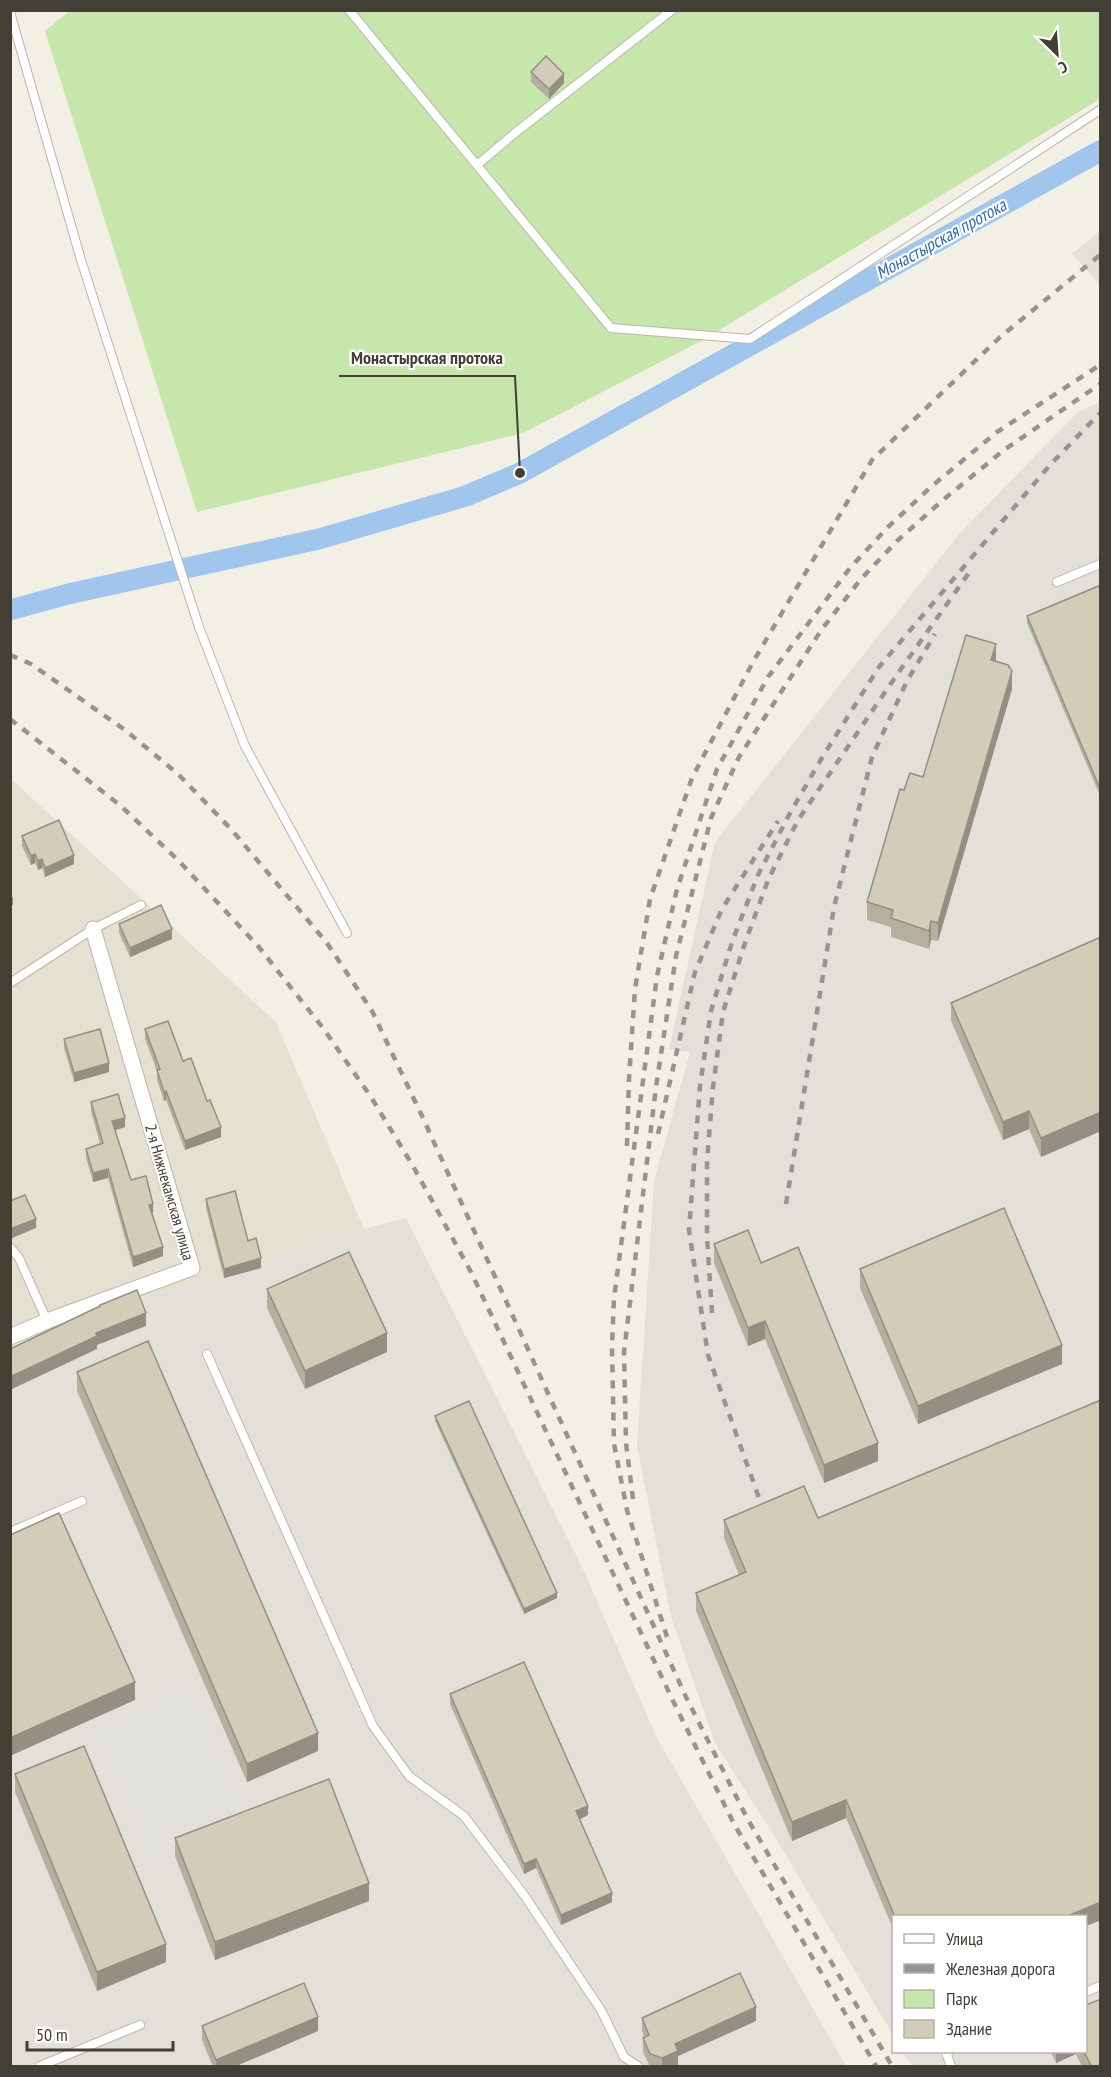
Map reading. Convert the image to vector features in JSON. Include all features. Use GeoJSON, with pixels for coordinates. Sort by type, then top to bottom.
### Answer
{"type":"FeatureCollection","features":[{"type":"Feature","properties":{"kind":"street","name":"2-я Нижнекамская улица"},"geometry":{"type":"LineString","coordinates":[[10,1337],[47,1320],[192,1268],[93,930]]}},
{"type":"Feature","properties":{"kind":"lane"},"geometry":{"type":"LineString","coordinates":[[349,10],[611,328],[750,339],[1101,110]]}},
{"type":"Feature","properties":{"kind":"lane"},"geometry":{"type":"LineString","coordinates":[[477,165],[672,10]]}},
{"type":"Feature","properties":{"kind":"lane"},"geometry":{"type":"LineString","coordinates":[[10,12],[81,260],[199,627],[244,746],[346,933]]}},
{"type":"Feature","properties":{"kind":"lane"},"geometry":{"type":"LineString","coordinates":[[1057,582],[1101,564]]}},
{"type":"Feature","properties":{"kind":"lane"},"geometry":{"type":"LineString","coordinates":[[10,983],[93,930],[141,905]]}},
{"type":"Feature","properties":{"kind":"lane"},"geometry":{"type":"LineString","coordinates":[[10,1247],[19,1258],[47,1320]]}},
{"type":"Feature","properties":{"kind":"lane"},"geometry":{"type":"LineString","coordinates":[[207,1354],[373,1726],[409,1776],[464,1816],[524,1895],[601,2010],[624,2057],[638,2067]]}},
{"type":"Feature","properties":{"kind":"lane"},"geometry":{"type":"LineString","coordinates":[[10,1532],[82,1502]]}},
{"type":"Feature","properties":{"kind":"lane"},"geometry":{"type":"LineString","coordinates":[[1087,1992],[1101,1986]]}},
{"type":"Feature","properties":{"kind":"lane"},"geometry":{"type":"LineString","coordinates":[[40,2067],[140,2025]]}},
{"type":"Feature","properties":{"kind":"shaded area"},"geometry":{"type":"Polygon","coordinates":[[[1100,231],[1100,285],[1072,254],[1100,231]]]}},
{"type":"Feature","properties":{"kind":"shaded area"},"geometry":{"type":"Polygon","coordinates":[[[1100,402],[1100,2066],[912,2066],[904,2053],[1087,2053],[1087,1915],[892,1915],[892,2033],[775,1837],[715,1743],[671,1617],[637,1446],[654,1181],[690,1052],[669,1049],[715,842],[960,533],[1078,412],[1100,402]]]}},
{"type":"Feature","properties":{"kind":"shaded area"},"geometry":{"type":"Polygon","coordinates":[[[10,778],[276,1022],[364,1229],[143,1298],[11,1346],[10,778]]]}},
{"type":"Feature","properties":{"kind":"shaded area"},"geometry":{"type":"Polygon","coordinates":[[[406,1218],[582,1567],[658,1740],[846,2066],[11,2066],[10,1356],[143,1298],[406,1218]]]}},
{"type":"Feature","properties":{"kind":"shaded area"},"geometry":{"type":"Polygon","coordinates":[[[193,1683],[254,1821],[151,1866],[90,1728],[193,1683]]]}},
{"type":"Feature","properties":{"kind":"green space"},"geometry":{"type":"Polygon","coordinates":[[[71,10],[1100,11],[1100,99],[701,341],[523,433],[197,512],[45,31],[71,10]]]}},
{"type":"Feature","properties":{"kind":"building"},"geometry":{"type":"Polygon","coordinates":[[[546,56],[564,74],[549,89],[531,72],[546,56]]]}},
{"type":"Feature","properties":{"kind":"building"},"geometry":{"type":"Polygon","coordinates":[[[1101,585],[1101,791],[1027,616],[1101,585]]]}},
{"type":"Feature","properties":{"kind":"building"},"geometry":{"type":"Polygon","coordinates":[[[966,635],[996,644],[991,660],[1008,665],[1012,671],[938,923],[931,921],[929,931],[891,918],[893,910],[867,902],[900,789],[904,790],[910,773],[923,777],[966,635]]]}},
{"type":"Feature","properties":{"kind":"building"},"geometry":{"type":"Polygon","coordinates":[[[59,820],[74,855],[45,868],[42,859],[38,861],[35,854],[31,856],[22,836],[59,820]]]}},
{"type":"Feature","properties":{"kind":"building"},"geometry":{"type":"Polygon","coordinates":[[[161,905],[172,929],[130,948],[119,924],[161,905]]]}},
{"type":"Feature","properties":{"kind":"building"},"geometry":{"type":"Polygon","coordinates":[[[1101,937],[1101,1112],[1041,1138],[1029,1111],[1003,1122],[951,1003],[1101,937]]]}},
{"type":"Feature","properties":{"kind":"building"},"geometry":{"type":"Polygon","coordinates":[[[168,1021],[183,1061],[191,1058],[207,1101],[210,1100],[221,1127],[185,1141],[166,1091],[164,1092],[157,1070],[160,1069],[145,1029],[168,1021]]]}},
{"type":"Feature","properties":{"kind":"building"},"geometry":{"type":"Polygon","coordinates":[[[100,1029],[109,1063],[74,1073],[64,1039],[100,1029]]]}},
{"type":"Feature","properties":{"kind":"building"},"geometry":{"type":"Polygon","coordinates":[[[118,1094],[125,1118],[112,1121],[131,1180],[146,1176],[153,1204],[149,1205],[163,1247],[133,1257],[108,1169],[93,1173],[86,1149],[103,1143],[91,1102],[118,1094]]]}},
{"type":"Feature","properties":{"kind":"building"},"geometry":{"type":"Polygon","coordinates":[[[235,1191],[248,1241],[256,1238],[261,1258],[224,1269],[206,1199],[235,1191]]]}},
{"type":"Feature","properties":{"kind":"building"},"geometry":{"type":"Polygon","coordinates":[[[25,1195],[36,1219],[10,1229],[10,1201],[25,1195]]]}},
{"type":"Feature","properties":{"kind":"building"},"geometry":{"type":"Polygon","coordinates":[[[1004,1208],[1062,1345],[918,1406],[860,1269],[1004,1208]]]}},
{"type":"Feature","properties":{"kind":"building"},"geometry":{"type":"Polygon","coordinates":[[[748,1230],[761,1263],[798,1247],[878,1443],[824,1465],[765,1321],[748,1328],[714,1244],[748,1230]]]}},
{"type":"Feature","properties":{"kind":"building"},"geometry":{"type":"Polygon","coordinates":[[[349,1252],[387,1333],[305,1371],[267,1289],[349,1252]]]}},
{"type":"Feature","properties":{"kind":"building"},"geometry":{"type":"Polygon","coordinates":[[[137,1290],[146,1313],[96,1333],[97,1336],[10,1377],[10,1349],[100,1305],[137,1290]]]}},
{"type":"Feature","properties":{"kind":"building"},"geometry":{"type":"Polygon","coordinates":[[[148,1341],[318,1733],[247,1764],[77,1372],[148,1341]]]}},
{"type":"Feature","properties":{"kind":"building"},"geometry":{"type":"Polygon","coordinates":[[[1101,1400],[1101,1902],[1070,1915],[894,1915],[846,1800],[792,1822],[696,1593],[746,1572],[724,1520],[804,1486],[818,1518],[1101,1400]]]}},
{"type":"Feature","properties":{"kind":"building"},"geometry":{"type":"Polygon","coordinates":[[[469,1401],[557,1593],[524,1609],[435,1416],[469,1401]]]}},
{"type":"Feature","properties":{"kind":"building"},"geometry":{"type":"Polygon","coordinates":[[[59,1513],[135,1682],[10,1738],[10,1535],[59,1513]]]}},
{"type":"Feature","properties":{"kind":"building"},"geometry":{"type":"Polygon","coordinates":[[[524,1662],[588,1806],[576,1811],[612,1893],[561,1915],[536,1859],[524,1864],[450,1694],[524,1662]]]}},
{"type":"Feature","properties":{"kind":"building"},"geometry":{"type":"Polygon","coordinates":[[[84,1746],[166,1944],[97,1972],[15,1774],[84,1746]]]}},
{"type":"Feature","properties":{"kind":"building"},"geometry":{"type":"Polygon","coordinates":[[[329,1779],[369,1883],[215,1942],[175,1838],[329,1779]]]}},
{"type":"Feature","properties":{"kind":"building"},"geometry":{"type":"Polygon","coordinates":[[[740,1973],[756,2007],[675,2044],[678,2051],[662,2058],[650,2054],[643,2038],[649,2035],[642,2018],[740,1973]]]}},
{"type":"Feature","properties":{"kind":"building"},"geometry":{"type":"Polygon","coordinates":[[[304,1983],[318,2017],[216,2060],[202,2026],[304,1983]]]}},
{"type":"Feature","properties":{"kind":"building"},"geometry":{"type":"Polygon","coordinates":[[[1101,1999],[1101,2067],[1092,2067],[1085,2053],[1087,2053],[1087,2005],[1101,1999]]]}},
{"type":"Feature","properties":{"kind":"waterway","name":"Монастырская протока"},"geometry":{"type":"LineString","coordinates":[[10,610],[68,594],[319,539],[466,496],[520,473],[1100,151]]}},
{"type":"Feature","properties":{"kind":"railway"},"geometry":{"type":"LineString","coordinates":[[627,1146],[635,989],[650,899],[692,778],[753,662],[872,460],[999,338],[1100,255]]}},
{"type":"Feature","properties":{"kind":"railway"},"geometry":{"type":"LineString","coordinates":[[667,1637],[627,1510],[614,1444],[612,1347],[614,1298],[657,976],[677,889],[717,769],[768,677],[850,568],[888,527],[932,486],[997,432],[1100,365]]}},
{"type":"Feature","properties":{"kind":"railway"},"geometry":{"type":"LineString","coordinates":[[633,1499],[626,1443],[624,1352],[656,1087],[676,956],[711,818],[739,757],[822,629],[861,579],[898,540],[1004,450],[1100,384]]}},
{"type":"Feature","properties":{"kind":"railway"},"geometry":{"type":"LineString","coordinates":[[764,1512],[708,1355],[689,1230],[700,1086],[711,1011],[732,942],[758,875],[789,815],[879,667],[1050,465],[1100,413]]}},
{"type":"Feature","properties":{"kind":"railway"},"geometry":{"type":"LineString","coordinates":[[712,1313],[707,1237],[707,1161],[713,1087],[723,1012],[744,946],[768,880],[798,820],[971,570]]}},
{"type":"Feature","properties":{"kind":"railway"},"geometry":{"type":"LineString","coordinates":[[786,1204],[834,907],[872,757],[907,681],[935,634]]}},
{"type":"Feature","properties":{"kind":"railway"},"geometry":{"type":"LineString","coordinates":[[10,655],[31,664],[125,730],[178,774],[231,829],[327,943],[372,1011],[686,1697],[747,1818],[892,2066]]}},
{"type":"Feature","properties":{"kind":"railway"},"geometry":{"type":"LineString","coordinates":[[10,719],[121,806],[177,859],[258,946],[323,1028],[371,1097],[413,1166],[471,1272],[674,1703],[734,1824],[876,2066]]}},
{"type":"Feature","properties":{"kind":"railway"},"geometry":{"type":"LineString","coordinates":[[658,1134],[695,972],[722,909],[778,821]]}},
{"type":"Feature","properties":{"kind":"place","name":"Монастырская протока"},"geometry":{"type":"Point","coordinates":[520,473]}}]}
